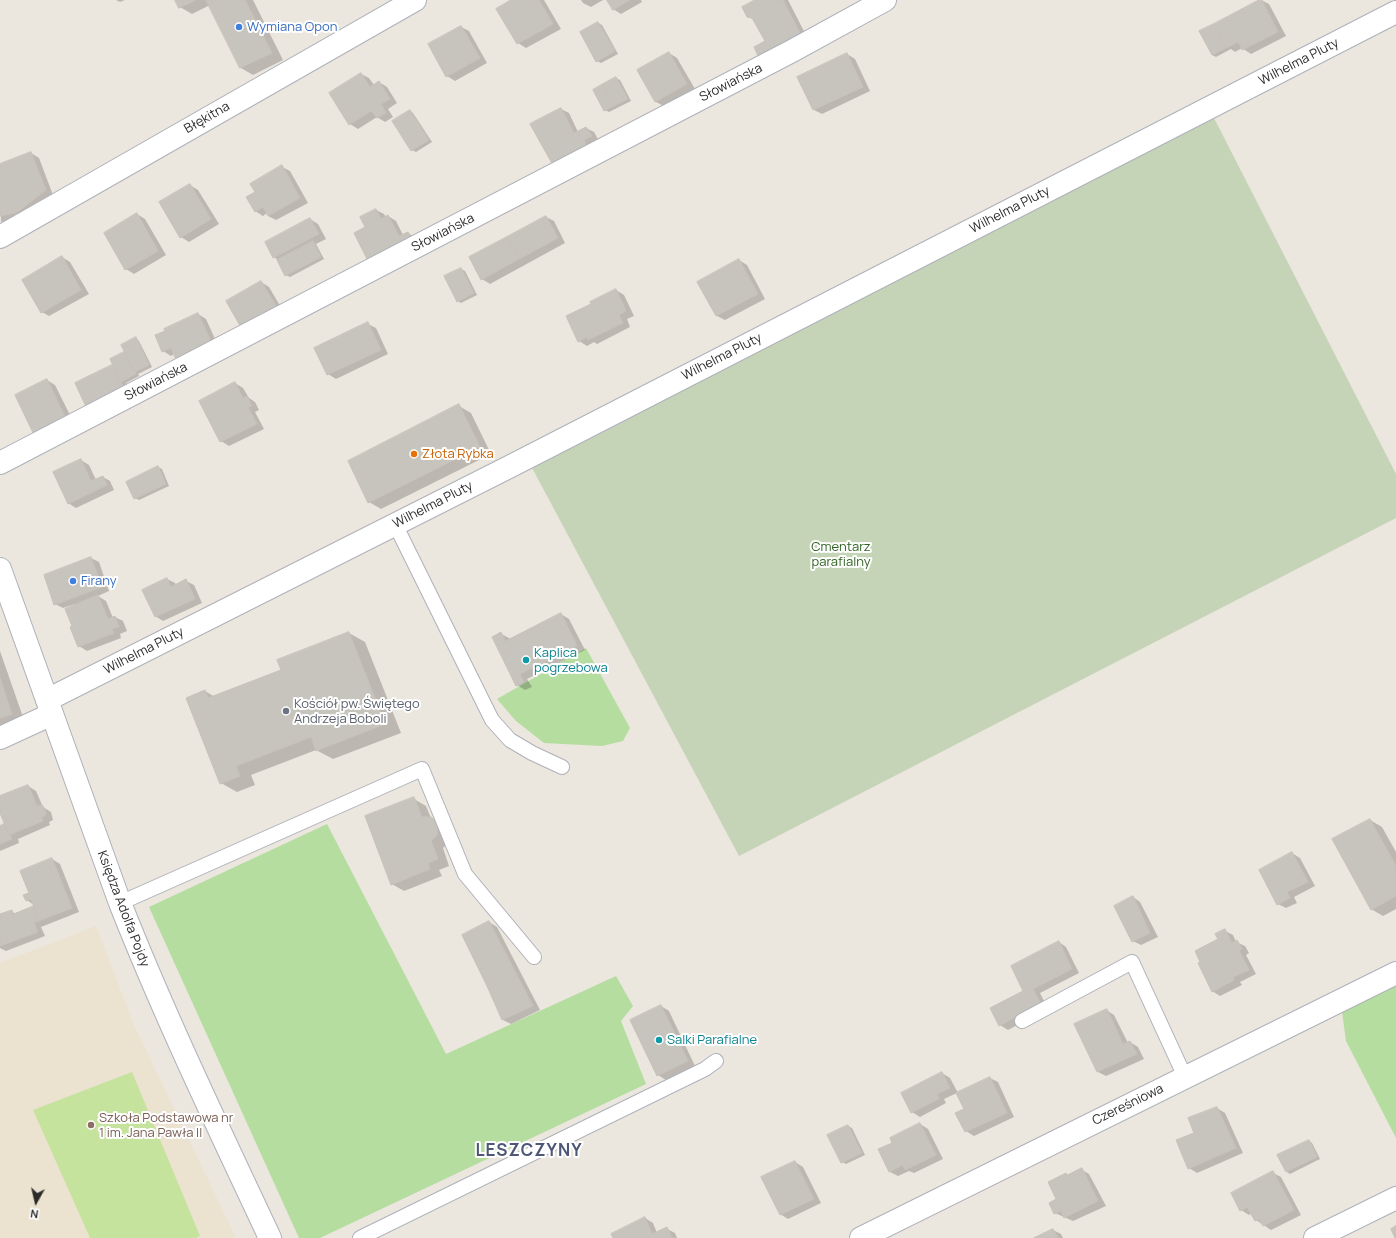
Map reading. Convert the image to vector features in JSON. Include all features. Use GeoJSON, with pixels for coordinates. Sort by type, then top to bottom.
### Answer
{"type":"FeatureCollection","features":[{"type":"Feature","properties":{"kind":"street","name":"Błękitna"},"geometry":{"type":"LineString","coordinates":[[0,237],[414,0]]}},
{"type":"Feature","properties":{"kind":"street","name":"Słowiańska"},"geometry":{"type":"LineString","coordinates":[[0,463],[792,52],[885,0]]}},
{"type":"Feature","properties":{"kind":"street","name":"Wilhelma Pluty"},"geometry":{"type":"LineString","coordinates":[[0,738],[49,707],[395,524],[1396,12]]}},
{"type":"Feature","properties":{"kind":"street","name":"Księdza Adolfa Pojdy"},"geometry":{"type":"LineString","coordinates":[[0,569],[120,903],[162,1005],[270,1238]]}},
{"type":"Feature","properties":{"kind":"street","name":"Czereśniowa"},"geometry":{"type":"LineString","coordinates":[[861,1238],[1396,973]]}},
{"type":"Feature","properties":{"kind":"street"},"geometry":{"type":"LineString","coordinates":[[1315,1238],[1396,1198]]}},
{"type":"Feature","properties":{"kind":"lane"},"geometry":{"type":"LineString","coordinates":[[395,524],[492,720],[510,740],[532,753],[562,767]]}},
{"type":"Feature","properties":{"kind":"lane"},"geometry":{"type":"LineString","coordinates":[[120,903],[422,769],[465,874],[534,957]]}},
{"type":"Feature","properties":{"kind":"lane"},"geometry":{"type":"LineString","coordinates":[[1022,1021],[1132,962],[1185,1077]]}},
{"type":"Feature","properties":{"kind":"lane"},"geometry":{"type":"LineString","coordinates":[[360,1238],[705,1069],[716,1061]]}},
{"type":"Feature","properties":{"kind":"shaded area","name":"Szkoła Podstawowa nr 1 im. Jana Pawła II"},"geometry":{"type":"Polygon","coordinates":[[[96,926],[134,1025],[236,1238],[0,1238],[0,963],[96,926]]]}},
{"type":"Feature","properties":{"kind":"green space","name":"Cmentarz parafialny"},"geometry":{"type":"Polygon","coordinates":[[[1214,118],[1396,474],[1396,518],[739,856],[530,464],[1214,118]]]}},
{"type":"Feature","properties":{"kind":"green space"},"geometry":{"type":"Polygon","coordinates":[[[586,648],[630,728],[623,741],[602,746],[544,743],[516,721],[497,699],[586,648]]]}},
{"type":"Feature","properties":{"kind":"green space"},"geometry":{"type":"Polygon","coordinates":[[[327,824],[446,1054],[616,976],[633,1006],[621,1021],[646,1084],[320,1238],[299,1238],[149,907],[327,824]]]}},
{"type":"Feature","properties":{"kind":"green space"},"geometry":{"type":"Polygon","coordinates":[[[1396,984],[1396,1138],[1346,1041],[1342,1012],[1396,984]]]}},
{"type":"Feature","properties":{"kind":"green space"},"geometry":{"type":"Polygon","coordinates":[[[132,1072],[200,1236],[196,1238],[90,1238],[33,1110],[132,1072]]]}},
{"type":"Feature","properties":{"kind":"building"},"geometry":{"type":"Polygon","coordinates":[[[175,0],[196,0],[179,8],[175,0]]]}},
{"type":"Feature","properties":{"kind":"building","name":"Wymiana Opon"},"geometry":{"type":"Polygon","coordinates":[[[206,0],[245,0],[272,53],[240,68],[206,0]]]}},
{"type":"Feature","properties":{"kind":"building"},"geometry":{"type":"Polygon","coordinates":[[[511,0],[539,0],[553,24],[517,44],[496,9],[511,0]]]}},
{"type":"Feature","properties":{"kind":"building"},"geometry":{"type":"Polygon","coordinates":[[[607,0],[630,0],[613,10],[607,0]]]}},
{"type":"Feature","properties":{"kind":"building"},"geometry":{"type":"Polygon","coordinates":[[[755,0],[783,0],[801,35],[759,58],[754,47],[765,41],[752,18],[747,17],[742,7],[755,0]]]}},
{"type":"Feature","properties":{"kind":"building"},"geometry":{"type":"Polygon","coordinates":[[[1259,0],[1262,0],[1278,32],[1242,50],[1238,42],[1226,48],[1214,24],[1259,0]]]}},
{"type":"Feature","properties":{"kind":"building"},"geometry":{"type":"Polygon","coordinates":[[[598,22],[615,51],[596,62],[580,32],[598,22]]]}},
{"type":"Feature","properties":{"kind":"building"},"geometry":{"type":"Polygon","coordinates":[[[1214,24],[1226,48],[1212,55],[1199,31],[1214,24]]]}},
{"type":"Feature","properties":{"kind":"building"},"geometry":{"type":"Polygon","coordinates":[[[461,26],[480,58],[446,77],[428,44],[461,26]]]}},
{"type":"Feature","properties":{"kind":"building"},"geometry":{"type":"Polygon","coordinates":[[[669,52],[687,84],[655,102],[637,70],[669,52]]]}},
{"type":"Feature","properties":{"kind":"building"},"geometry":{"type":"Polygon","coordinates":[[[847,53],[863,87],[813,110],[797,77],[847,53]]]}},
{"type":"Feature","properties":{"kind":"building"},"geometry":{"type":"Polygon","coordinates":[[[361,73],[370,87],[379,81],[390,99],[381,104],[386,113],[377,118],[371,111],[349,125],[329,93],[361,73]]]}},
{"type":"Feature","properties":{"kind":"building"},"geometry":{"type":"Polygon","coordinates":[[[616,77],[628,99],[614,106],[603,84],[616,77]]]}},
{"type":"Feature","properties":{"kind":"building"},"geometry":{"type":"Polygon","coordinates":[[[603,84],[614,106],[604,111],[593,90],[603,84]]]}},
{"type":"Feature","properties":{"kind":"building"},"geometry":{"type":"Polygon","coordinates":[[[561,108],[574,133],[586,127],[592,136],[584,140],[588,149],[554,167],[530,124],[561,108]]]}},
{"type":"Feature","properties":{"kind":"building"},"geometry":{"type":"Polygon","coordinates":[[[410,110],[429,140],[411,151],[392,121],[410,110]]]}},
{"type":"Feature","properties":{"kind":"building"},"geometry":{"type":"Polygon","coordinates":[[[31,152],[46,190],[16,213],[0,216],[0,164],[31,152]]]}},
{"type":"Feature","properties":{"kind":"building"},"geometry":{"type":"Polygon","coordinates":[[[282,165],[300,198],[268,216],[263,207],[255,212],[246,197],[255,192],[250,184],[282,165]]]}},
{"type":"Feature","properties":{"kind":"building"},"geometry":{"type":"Polygon","coordinates":[[[190,184],[211,219],[180,238],[159,202],[190,184]]]}},
{"type":"Feature","properties":{"kind":"building"},"geometry":{"type":"Polygon","coordinates":[[[376,209],[381,219],[388,215],[399,236],[408,232],[414,243],[370,265],[354,233],[365,227],[360,217],[376,209]]]}},
{"type":"Feature","properties":{"kind":"building"},"geometry":{"type":"Polygon","coordinates":[[[137,213],[158,251],[125,270],[104,233],[137,213]]]}},
{"type":"Feature","properties":{"kind":"building"},"geometry":{"type":"Polygon","coordinates":[[[546,216],[558,238],[519,259],[507,237],[546,216]]]}},
{"type":"Feature","properties":{"kind":"building"},"geometry":{"type":"Polygon","coordinates":[[[310,218],[319,234],[273,258],[265,242],[310,218]]]}},
{"type":"Feature","properties":{"kind":"building"},"geometry":{"type":"Polygon","coordinates":[[[507,237],[519,259],[481,280],[469,257],[507,237]]]}},
{"type":"Feature","properties":{"kind":"building"},"geometry":{"type":"Polygon","coordinates":[[[313,241],[321,257],[285,276],[277,260],[313,241]]]}},
{"type":"Feature","properties":{"kind":"building"},"geometry":{"type":"Polygon","coordinates":[[[62,256],[81,290],[41,313],[22,280],[62,256]]]}},
{"type":"Feature","properties":{"kind":"building"},"geometry":{"type":"Polygon","coordinates":[[[739,259],[758,294],[716,316],[697,282],[739,259]]]}},
{"type":"Feature","properties":{"kind":"building"},"geometry":{"type":"Polygon","coordinates":[[[461,268],[474,293],[457,302],[444,276],[461,268]]]}},
{"type":"Feature","properties":{"kind":"building"},"geometry":{"type":"Polygon","coordinates":[[[261,281],[279,311],[243,331],[226,301],[261,281]]]}},
{"type":"Feature","properties":{"kind":"building"},"geometry":{"type":"Polygon","coordinates":[[[616,289],[626,311],[619,315],[623,323],[588,340],[587,337],[578,342],[566,316],[591,304],[590,302],[616,289]]]}},
{"type":"Feature","properties":{"kind":"building"},"geometry":{"type":"Polygon","coordinates":[[[198,313],[213,346],[177,362],[171,348],[162,352],[155,335],[165,331],[164,329],[198,313]]]}},
{"type":"Feature","properties":{"kind":"building"},"geometry":{"type":"Polygon","coordinates":[[[368,322],[381,350],[327,375],[314,348],[368,322]]]}},
{"type":"Feature","properties":{"kind":"building"},"geometry":{"type":"Polygon","coordinates":[[[136,337],[149,365],[135,372],[121,345],[136,337]]]}},
{"type":"Feature","properties":{"kind":"building"},"geometry":{"type":"Polygon","coordinates":[[[124,352],[136,374],[121,382],[110,359],[124,352]]]}},
{"type":"Feature","properties":{"kind":"building"},"geometry":{"type":"Polygon","coordinates":[[[112,365],[126,392],[88,411],[75,383],[112,365]]]}},
{"type":"Feature","properties":{"kind":"building"},"geometry":{"type":"Polygon","coordinates":[[[47,379],[67,421],[35,437],[15,395],[47,379]]]}},
{"type":"Feature","properties":{"kind":"building"},"geometry":{"type":"Polygon","coordinates":[[[235,382],[243,398],[247,396],[252,406],[248,407],[257,424],[220,442],[199,401],[235,382]]]}},
{"type":"Feature","properties":{"kind":"building","name":"Złota Rybka"},"geometry":{"type":"Polygon","coordinates":[[[459,404],[480,447],[368,503],[348,461],[459,404]]]}},
{"type":"Feature","properties":{"kind":"building"},"geometry":{"type":"Polygon","coordinates":[[[81,459],[91,481],[103,476],[107,485],[68,504],[53,472],[81,459]]]}},
{"type":"Feature","properties":{"kind":"building"},"geometry":{"type":"Polygon","coordinates":[[[158,466],[166,484],[134,499],[126,482],[158,466]]]}},
{"type":"Feature","properties":{"kind":"building","name":"Firany"},"geometry":{"type":"Polygon","coordinates":[[[91,557],[102,587],[54,605],[44,575],[91,557]]]}},
{"type":"Feature","properties":{"kind":"building"},"geometry":{"type":"Polygon","coordinates":[[[167,578],[171,587],[186,579],[195,599],[155,617],[142,590],[167,578]]]}},
{"type":"Feature","properties":{"kind":"building"},"geometry":{"type":"Polygon","coordinates":[[[98,595],[108,619],[115,616],[119,627],[112,629],[114,633],[78,647],[65,609],[98,595]]]}},
{"type":"Feature","properties":{"kind":"building","name":"Kaplica pogrzebowa"},"geometry":{"type":"Polygon","coordinates":[[[561,613],[577,646],[520,674],[524,682],[516,686],[492,637],[501,632],[505,641],[561,613]]]}},
{"type":"Feature","properties":{"kind":"building","name":"Kościół pw. Świętego Andrzeja Boboli"},"geometry":{"type":"Polygon","coordinates":[[[349,632],[385,724],[316,751],[311,737],[236,766],[240,776],[220,784],[186,698],[205,690],[208,698],[281,670],[277,660],[349,632]]]}},
{"type":"Feature","properties":{"kind":"building"},"geometry":{"type":"Polygon","coordinates":[[[0,678],[12,714],[0,718],[0,678]]]}},
{"type":"Feature","properties":{"kind":"building"},"geometry":{"type":"Polygon","coordinates":[[[28,785],[37,806],[43,806],[46,812],[45,816],[41,817],[43,821],[9,835],[0,813],[0,796],[28,785]]]}},
{"type":"Feature","properties":{"kind":"building"},"geometry":{"type":"Polygon","coordinates":[[[414,797],[422,817],[431,817],[438,825],[437,835],[431,841],[438,859],[428,863],[430,869],[391,885],[365,816],[414,797]]]}},
{"type":"Feature","properties":{"kind":"building"},"geometry":{"type":"Polygon","coordinates":[[[1370,819],[1396,866],[1396,896],[1371,910],[1332,839],[1370,819]]]}},
{"type":"Feature","properties":{"kind":"building"},"geometry":{"type":"Polygon","coordinates":[[[4,824],[12,839],[0,844],[0,826],[4,824]]]}},
{"type":"Feature","properties":{"kind":"building"},"geometry":{"type":"Polygon","coordinates":[[[1292,852],[1308,882],[1287,892],[1290,898],[1277,905],[1259,870],[1292,852]]]}},
{"type":"Feature","properties":{"kind":"building"},"geometry":{"type":"Polygon","coordinates":[[[52,858],[72,908],[39,921],[31,899],[26,901],[23,895],[29,893],[20,871],[52,858]]]}},
{"type":"Feature","properties":{"kind":"building"},"geometry":{"type":"Polygon","coordinates":[[[1133,896],[1150,933],[1132,942],[1114,906],[1133,896]]]}},
{"type":"Feature","properties":{"kind":"building"},"geometry":{"type":"Polygon","coordinates":[[[34,906],[39,921],[34,922],[38,932],[0,946],[0,914],[12,910],[13,914],[34,906]]]}},
{"type":"Feature","properties":{"kind":"building"},"geometry":{"type":"Polygon","coordinates":[[[489,921],[533,1006],[502,1020],[462,935],[489,921]]]}},
{"type":"Feature","properties":{"kind":"building"},"geometry":{"type":"Polygon","coordinates":[[[1225,929],[1232,943],[1237,940],[1242,949],[1239,950],[1249,970],[1233,977],[1234,980],[1212,992],[1198,963],[1200,962],[1195,951],[1218,939],[1215,934],[1225,929]]]}},
{"type":"Feature","properties":{"kind":"building"},"geometry":{"type":"Polygon","coordinates":[[[1059,941],[1072,969],[1033,989],[1041,1004],[999,1026],[990,1008],[1023,991],[1011,966],[1059,941]]]}},
{"type":"Feature","properties":{"kind":"building","name":"Salki Parafialne"},"geometry":{"type":"Polygon","coordinates":[[[661,1005],[688,1061],[657,1076],[630,1020],[661,1005]]]}},
{"type":"Feature","properties":{"kind":"building"},"geometry":{"type":"Polygon","coordinates":[[[1107,1009],[1123,1044],[1130,1041],[1137,1054],[1097,1072],[1074,1024],[1107,1009]]]}},
{"type":"Feature","properties":{"kind":"building"},"geometry":{"type":"Polygon","coordinates":[[[942,1072],[950,1088],[937,1094],[939,1099],[911,1113],[901,1093],[942,1072]]]}},
{"type":"Feature","properties":{"kind":"building"},"geometry":{"type":"Polygon","coordinates":[[[990,1077],[1007,1113],[965,1132],[955,1113],[964,1109],[956,1093],[990,1077]]]}},
{"type":"Feature","properties":{"kind":"building"},"geometry":{"type":"Polygon","coordinates":[[[1217,1107],[1236,1148],[1188,1169],[1176,1140],[1194,1133],[1188,1118],[1217,1107]]]}},
{"type":"Feature","properties":{"kind":"building"},"geometry":{"type":"Polygon","coordinates":[[[920,1123],[936,1155],[905,1170],[903,1165],[889,1172],[878,1149],[892,1143],[890,1138],[920,1123]]]}},
{"type":"Feature","properties":{"kind":"building"},"geometry":{"type":"Polygon","coordinates":[[[848,1125],[862,1153],[841,1163],[827,1135],[848,1125]]]}},
{"type":"Feature","properties":{"kind":"building"},"geometry":{"type":"Polygon","coordinates":[[[1309,1140],[1317,1157],[1286,1172],[1277,1155],[1309,1140]]]}},
{"type":"Feature","properties":{"kind":"building"},"geometry":{"type":"Polygon","coordinates":[[[795,1161],[814,1199],[780,1215],[761,1177],[795,1161]]]}},
{"type":"Feature","properties":{"kind":"building"},"geometry":{"type":"Polygon","coordinates":[[[1082,1168],[1098,1201],[1064,1218],[1061,1211],[1054,1214],[1049,1203],[1056,1199],[1048,1182],[1066,1173],[1067,1175],[1082,1168]]]}},
{"type":"Feature","properties":{"kind":"building"},"geometry":{"type":"Polygon","coordinates":[[[1273,1171],[1294,1210],[1263,1226],[1259,1219],[1255,1221],[1247,1207],[1240,1211],[1231,1193],[1273,1171]]]}},
{"type":"Feature","properties":{"kind":"building"},"geometry":{"type":"Polygon","coordinates":[[[645,1217],[652,1234],[667,1227],[672,1238],[613,1238],[611,1234],[645,1217]]]}},
{"type":"Feature","properties":{"kind":"building"},"geometry":{"type":"Polygon","coordinates":[[[1396,1226],[1396,1238],[1395,1238],[1391,1229],[1396,1226]]]}},
{"type":"Feature","properties":{"kind":"building"},"geometry":{"type":"Polygon","coordinates":[[[1053,1229],[1058,1238],[1034,1238],[1053,1229]]]}},
{"type":"Feature","properties":{"kind":"place","name":"Wymiana Opon"},"geometry":{"type":"Point","coordinates":[239,27]}},
{"type":"Feature","properties":{"kind":"place","name":"Złota Rybka"},"geometry":{"type":"Point","coordinates":[414,454]}},
{"type":"Feature","properties":{"kind":"place","name":"Firany"},"geometry":{"type":"Point","coordinates":[73,581]}},
{"type":"Feature","properties":{"kind":"place","name":"Kaplica pogrzebowa"},"geometry":{"type":"Point","coordinates":[526,660]}},
{"type":"Feature","properties":{"kind":"place","name":"Kościół pw. Świętego Andrzeja Boboli"},"geometry":{"type":"Point","coordinates":[286,711]}},
{"type":"Feature","properties":{"kind":"place","name":"Salki Parafialne"},"geometry":{"type":"Point","coordinates":[659,1040]}},
{"type":"Feature","properties":{"kind":"place","name":"Szkoła Podstawowa nr 1 im. Jana Pawła II"},"geometry":{"type":"Point","coordinates":[91,1125]}},
{"type":"Feature","properties":{"kind":"district","name":"LESZCZYNY"},"geometry":{"type":"Point","coordinates":[529,1151]}}]}
